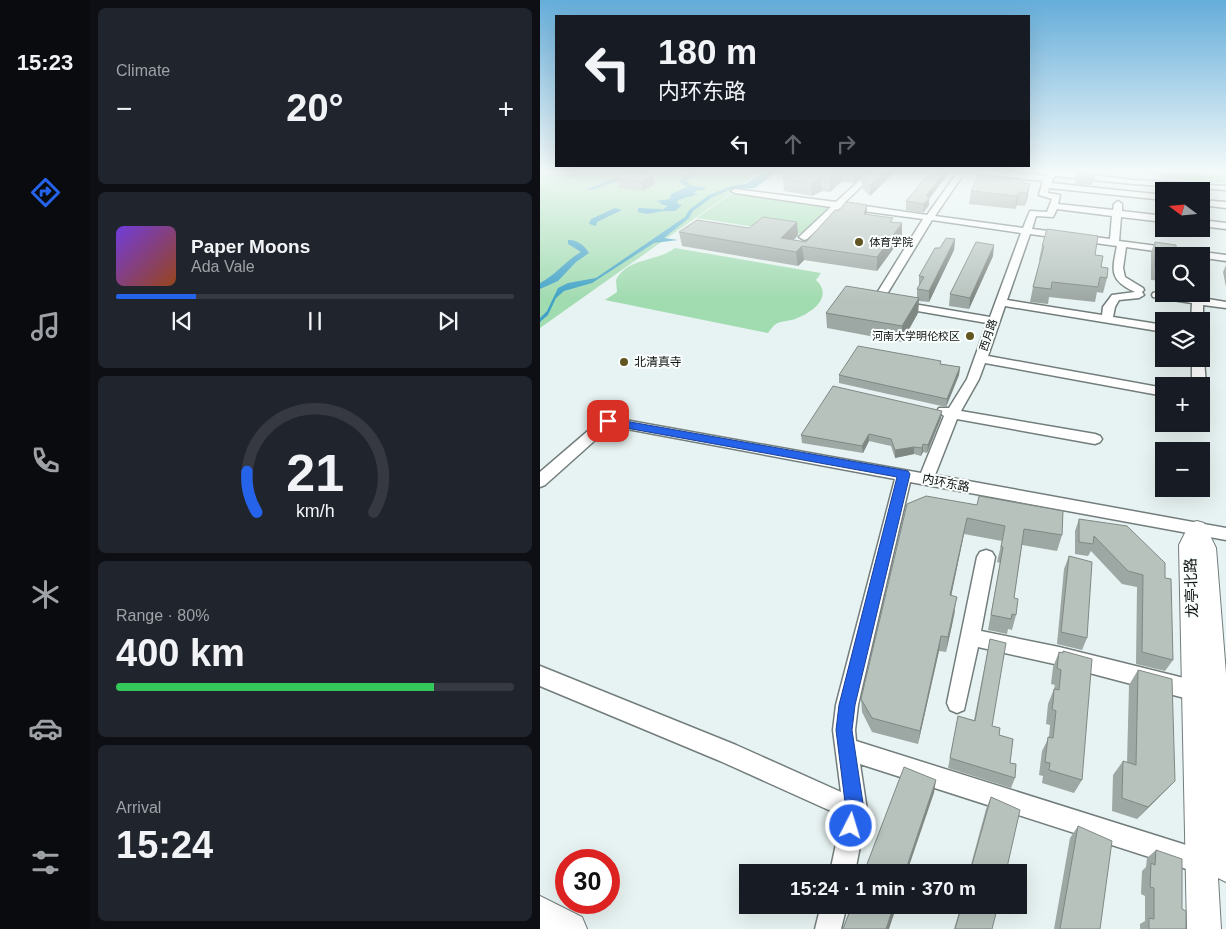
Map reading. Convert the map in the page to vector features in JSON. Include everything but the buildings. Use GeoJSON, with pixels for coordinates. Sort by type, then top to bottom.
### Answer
{"type":"FeatureCollection","features":[{"type":"Feature","properties":{"kind":"main road","name":"龙亭北路"},"geometry":{"type":"LineString","coordinates":[[1197,529],[1190,545],[1196,691],[1214,864]]}},
{"type":"Feature","properties":{"kind":"main road","name":"龙亭北路"},"geometry":{"type":"LineString","coordinates":[[1197,529],[1205,548],[1214,864],[1204,929]]}},
{"type":"Feature","properties":{"kind":"main road"},"geometry":{"type":"LineString","coordinates":[[540,912],[570,929]]}},
{"type":"Feature","properties":{"kind":"street"},"geometry":{"type":"LineString","coordinates":[[804,237],[829,213]]}},
{"type":"Feature","properties":{"kind":"street"},"geometry":{"type":"LineString","coordinates":[[888,213],[1155,249]]}},
{"type":"Feature","properties":{"kind":"street"},"geometry":{"type":"LineString","coordinates":[[932,213],[877,302],[993,321]]}},
{"type":"Feature","properties":{"kind":"street","name":"西月路"},"geometry":{"type":"LineString","coordinates":[[926,479],[952,414],[973,379],[1033,213]]}},
{"type":"Feature","properties":{"kind":"street","name":"西月路"},"geometry":{"type":"LineString","coordinates":[[1036,213],[1050,215],[1051,213]]}},
{"type":"Feature","properties":{"kind":"street"},"geometry":{"type":"LineString","coordinates":[[1117,213],[1119,279],[1139,293]]}},
{"type":"Feature","properties":{"kind":"street"},"geometry":{"type":"LineString","coordinates":[[1120,213],[1155,218]]}},
{"type":"Feature","properties":{"kind":"street"},"geometry":{"type":"LineString","coordinates":[[1210,224],[1226,226]]}},
{"type":"Feature","properties":{"kind":"street"},"geometry":{"type":"LineString","coordinates":[[1210,256],[1226,258]]}},
{"type":"Feature","properties":{"kind":"street"},"geometry":{"type":"LineString","coordinates":[[1107,320],[1109,307],[1116,297],[1151,290],[1155,293]]}},
{"type":"Feature","properties":{"kind":"street"},"geometry":{"type":"LineString","coordinates":[[1210,301],[1226,305]]}},
{"type":"Feature","properties":{"kind":"street"},"geometry":{"type":"LineString","coordinates":[[1000,302],[1155,328]]}},
{"type":"Feature","properties":{"kind":"street"},"geometry":{"type":"LineString","coordinates":[[980,358],[1155,390]]}},
{"type":"Feature","properties":{"kind":"street"},"geometry":{"type":"LineString","coordinates":[[935,409],[952,414],[1095,439]]}},
{"type":"Feature","properties":{"kind":"street","name":"内环东路"},"geometry":{"type":"LineString","coordinates":[[540,481],[608,421],[1226,534]]}},
{"type":"Feature","properties":{"kind":"street"},"geometry":{"type":"LineString","coordinates":[[844,864],[855,810],[844,730],[847,705],[904,474]]}},
{"type":"Feature","properties":{"kind":"street"},"geometry":{"type":"LineString","coordinates":[[957,703],[986,557]]}},
{"type":"Feature","properties":{"kind":"street"},"geometry":{"type":"LineString","coordinates":[[970,637],[1059,656],[1196,691]]}},
{"type":"Feature","properties":{"kind":"street"},"geometry":{"type":"LineString","coordinates":[[540,676],[728,753],[855,810]]}},
{"type":"Feature","properties":{"kind":"street"},"geometry":{"type":"LineString","coordinates":[[847,749],[1214,864]]}},
{"type":"Feature","properties":{"kind":"street"},"geometry":{"type":"LineString","coordinates":[[828,929],[832,914]]}},
{"type":"Feature","properties":{"kind":"green space"},"geometry":{"type":"Polygon","coordinates":[[[540,213],[702,213],[540,328],[540,213]]]}},
{"type":"Feature","properties":{"kind":"green space"},"geometry":{"type":"Polygon","coordinates":[[[704,213],[823,213],[801,234],[697,218],[704,213]]]}},
{"type":"Feature","properties":{"kind":"green space"},"geometry":{"type":"Polygon","coordinates":[[[675,248],[821,273],[816,280],[823,292],[822,298],[819,304],[808,313],[795,319],[778,323],[768,333],[605,300],[617,292],[616,280],[628,267],[635,263],[660,256],[675,248]]]}},
{"type":"Feature","properties":{"kind":"water"},"geometry":{"type":"Polygon","coordinates":[[[687,213],[692,213],[689,218],[664,238],[678,240],[654,243],[592,283],[564,291],[556,298],[548,315],[540,322],[540,318],[547,311],[558,288],[568,283],[596,278],[685,217],[687,213]]]}},
{"type":"Feature","properties":{"kind":"waterway"},"geometry":{"type":"LineString","coordinates":[[593,224],[594,221],[611,213]]}},
{"type":"Feature","properties":{"kind":"waterway"},"geometry":{"type":"LineString","coordinates":[[540,286],[555,279],[573,260],[585,253],[582,248],[571,242]]}},
{"type":"Feature","properties":{"kind":"place","name":"体育学院"},"geometry":{"type":"Point","coordinates":[859,242]}},
{"type":"Feature","properties":{"kind":"place","name":"河南大学明伦校区"},"geometry":{"type":"Point","coordinates":[970,336]}},
{"type":"Feature","properties":{"kind":"place","name":"北清真寺"},"geometry":{"type":"Point","coordinates":[624,362]}},
{"type":"Feature","properties":{"kind":"route"},"geometry":{"type":"LineString","coordinates":[[608,421],[904,474],[847,705],[844,730],[855,810],[851,826]]}}]}
